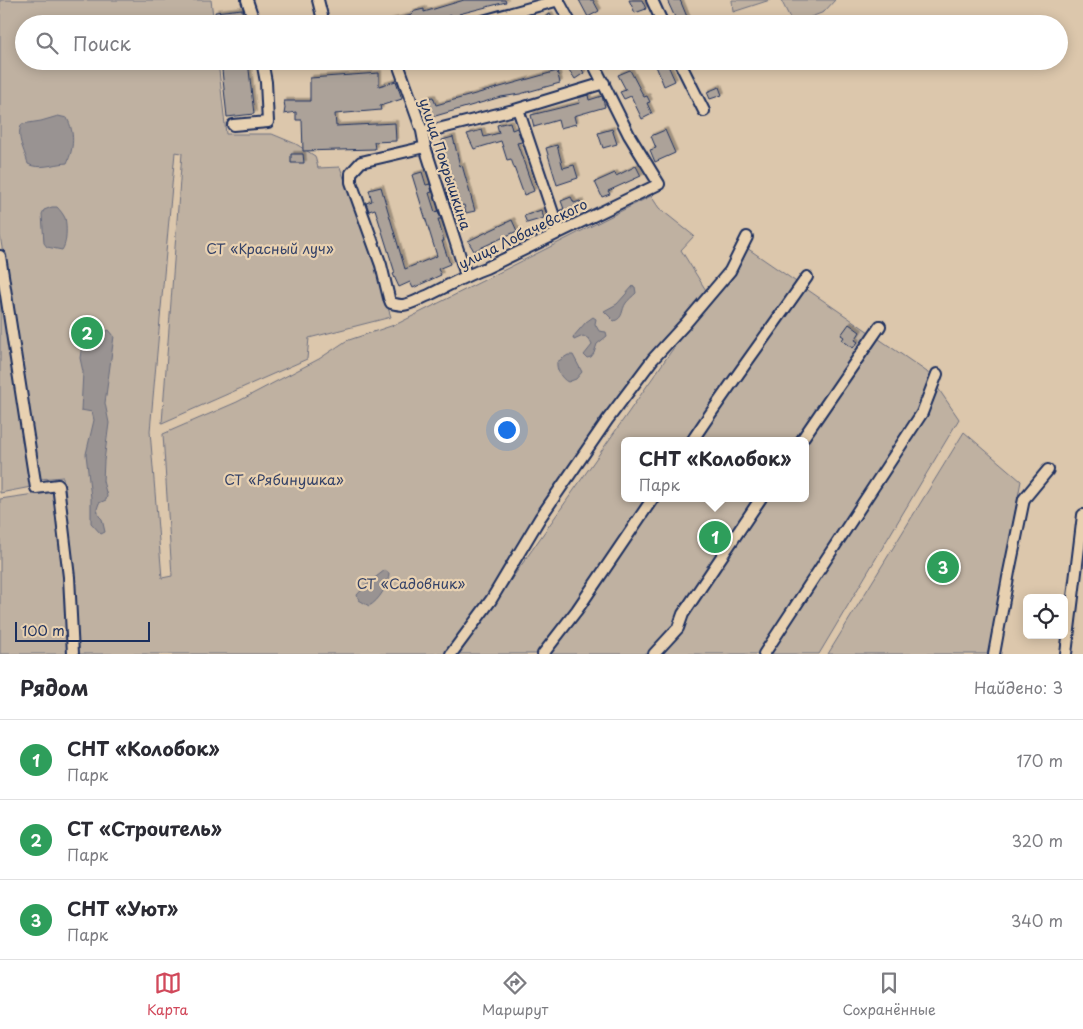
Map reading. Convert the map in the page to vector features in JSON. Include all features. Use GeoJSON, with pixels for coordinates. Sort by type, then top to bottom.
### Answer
{"type":"FeatureCollection","features":[{"type":"Feature","properties":{"kind":"street"},"geometry":{"type":"LineString","coordinates":[[248,0],[252,15]]}},
{"type":"Feature","properties":{"kind":"street"},"geometry":{"type":"LineString","coordinates":[[318,0],[322,15]]}},
{"type":"Feature","properties":{"kind":"street"},"geometry":{"type":"LineString","coordinates":[[504,15],[558,0],[566,15]]}},
{"type":"Feature","properties":{"kind":"street"},"geometry":{"type":"LineString","coordinates":[[652,0],[658,15]]}},
{"type":"Feature","properties":{"kind":"street"},"geometry":{"type":"LineString","coordinates":[[233,125],[268,122],[264,70]]}},
{"type":"Feature","properties":{"kind":"street","name":"улица Покрышкина"},"geometry":{"type":"LineString","coordinates":[[400,70],[422,131],[425,147],[466,275]]}},
{"type":"Feature","properties":{"kind":"street"},"geometry":{"type":"LineString","coordinates":[[422,131],[434,130],[518,109],[604,83],[597,70]]}},
{"type":"Feature","properties":{"kind":"street"},"geometry":{"type":"LineString","coordinates":[[684,70],[704,111]]}},
{"type":"Feature","properties":{"kind":"street","name":"улица Лобачевского"},"geometry":{"type":"LineString","coordinates":[[425,147],[361,162],[351,173],[351,182],[381,265],[388,298],[397,305],[413,302],[659,184],[628,135],[604,83]]}},
{"type":"Feature","properties":{"kind":"street"},"geometry":{"type":"LineString","coordinates":[[518,109],[559,232]]}},
{"type":"Feature","properties":{"kind":"street"},"geometry":{"type":"LineString","coordinates":[[451,654],[491,600],[540,518],[608,419],[653,359],[730,271],[747,237]]}},
{"type":"Feature","properties":{"kind":"street"},"geometry":{"type":"LineString","coordinates":[[0,256],[36,488],[58,485],[69,577],[73,654]]}},
{"type":"Feature","properties":{"kind":"street"},"geometry":{"type":"LineString","coordinates":[[695,437],[807,277]]}},
{"type":"Feature","properties":{"kind":"street"},"geometry":{"type":"LineString","coordinates":[[803,437],[880,326]]}},
{"type":"Feature","properties":{"kind":"street"},"geometry":{"type":"LineString","coordinates":[[764,654],[922,413],[938,374]]}},
{"type":"Feature","properties":{"kind":"street"},"geometry":{"type":"LineString","coordinates":[[994,654],[1024,499],[1048,470]]}},
{"type":"Feature","properties":{"kind":"street"},"geometry":{"type":"LineString","coordinates":[[543,654],[577,610],[651,502]]}},
{"type":"Feature","properties":{"kind":"street"},"geometry":{"type":"LineString","coordinates":[[654,654],[678,628],[683,614],[758,502]]}},
{"type":"Feature","properties":{"kind":"street"},"geometry":{"type":"LineString","coordinates":[[1066,654],[1083,515]]}},
{"type":"Feature","properties":{"kind":"green space"},"geometry":{"type":"Polygon","coordinates":[[[0,0],[211,0],[213,15],[15,15],[15,70],[219,70],[226,134],[272,134],[296,144],[315,156],[318,168],[340,167],[391,317],[309,338],[307,359],[162,423],[182,153],[175,152],[150,431],[162,578],[172,576],[163,434],[237,402],[319,359],[346,341],[397,324],[651,196],[659,208],[694,236],[681,250],[707,292],[648,356],[621,392],[570,466],[447,654],[77,654],[73,570],[63,477],[39,479],[0,235],[0,0]]]}},
{"type":"Feature","properties":{"kind":"green space"},"geometry":{"type":"Polygon","coordinates":[[[732,0],[770,0],[733,12],[732,0]]]}},
{"type":"Feature","properties":{"kind":"green space"},"geometry":{"type":"Polygon","coordinates":[[[781,0],[835,0],[824,12],[816,15],[788,15],[781,0]]]}},
{"type":"Feature","properties":{"kind":"green space"},"geometry":{"type":"Polygon","coordinates":[[[747,248],[927,372],[959,419],[819,654],[459,654],[710,296],[747,248]]]}},
{"type":"Feature","properties":{"kind":"green space"},"geometry":{"type":"Polygon","coordinates":[[[0,275],[31,487],[0,493],[0,275]]]}},
{"type":"Feature","properties":{"kind":"green space"},"geometry":{"type":"Polygon","coordinates":[[[964,432],[1021,481],[988,654],[828,654],[964,432]]]}},
{"type":"Feature","properties":{"kind":"green space"},"geometry":{"type":"Polygon","coordinates":[[[55,491],[64,571],[69,654],[0,654],[0,499],[55,491]]]}},
{"type":"Feature","properties":{"kind":"shaded area"},"geometry":{"type":"Polygon","coordinates":[[[58,116],[67,118],[71,129],[72,146],[67,163],[41,167],[28,164],[20,139],[22,124],[58,116]]]}},
{"type":"Feature","properties":{"kind":"shaded area"},"geometry":{"type":"Polygon","coordinates":[[[57,207],[65,218],[66,234],[62,250],[47,247],[44,243],[42,214],[44,210],[57,207]]]}},
{"type":"Feature","properties":{"kind":"shaded area"},"geometry":{"type":"Polygon","coordinates":[[[633,286],[636,293],[624,306],[621,316],[614,321],[604,311],[617,304],[633,286]]]}},
{"type":"Feature","properties":{"kind":"shaded area"},"geometry":{"type":"Polygon","coordinates":[[[593,317],[596,319],[595,324],[599,331],[606,332],[607,336],[597,344],[591,357],[587,358],[584,355],[592,345],[589,339],[583,336],[574,340],[573,337],[593,317]]]}},
{"type":"Feature","properties":{"kind":"shaded area"},"geometry":{"type":"Polygon","coordinates":[[[85,326],[90,326],[95,333],[100,334],[109,330],[114,336],[105,403],[109,423],[103,481],[107,496],[106,500],[99,503],[97,509],[105,532],[101,534],[91,523],[91,498],[86,454],[94,420],[92,412],[81,410],[83,372],[80,358],[85,326]]]}},
{"type":"Feature","properties":{"kind":"shaded area"},"geometry":{"type":"Polygon","coordinates":[[[568,355],[573,355],[582,372],[576,379],[568,382],[565,381],[558,371],[557,362],[568,355]]]}},
{"type":"Feature","properties":{"kind":"shaded area"},"geometry":{"type":"Polygon","coordinates":[[[385,570],[389,573],[387,582],[383,592],[373,604],[369,606],[359,600],[357,595],[367,584],[385,570]]]}},
{"type":"Feature","properties":{"kind":"building"},"geometry":{"type":"Polygon","coordinates":[[[464,0],[505,0],[506,2],[459,15],[412,15],[411,12],[424,9],[424,12],[464,0]]]}},
{"type":"Feature","properties":{"kind":"building"},"geometry":{"type":"Polygon","coordinates":[[[579,0],[593,0],[599,11],[587,15],[579,0]]]}},
{"type":"Feature","properties":{"kind":"building"},"geometry":{"type":"Polygon","coordinates":[[[629,0],[642,0],[646,9],[635,13],[629,0]]]}},
{"type":"Feature","properties":{"kind":"building"},"geometry":{"type":"Polygon","coordinates":[[[667,0],[680,0],[686,15],[674,15],[667,0]]]}},
{"type":"Feature","properties":{"kind":"building"},"geometry":{"type":"Polygon","coordinates":[[[242,9],[242,15],[215,15],[215,12],[242,9]]]}},
{"type":"Feature","properties":{"kind":"building"},"geometry":{"type":"Polygon","coordinates":[[[222,70],[249,70],[254,114],[227,117],[222,70]]]}},
{"type":"Feature","properties":{"kind":"building"},"geometry":{"type":"Polygon","coordinates":[[[569,70],[582,70],[584,73],[575,79],[569,70]]]}},
{"type":"Feature","properties":{"kind":"building"},"geometry":{"type":"Polygon","coordinates":[[[630,70],[644,97],[647,96],[650,102],[647,103],[652,114],[642,119],[631,96],[624,99],[620,92],[626,90],[618,75],[630,70]]]}},
{"type":"Feature","properties":{"kind":"building"},"geometry":{"type":"Polygon","coordinates":[[[658,70],[670,70],[675,81],[664,86],[658,70]]]}},
{"type":"Feature","properties":{"kind":"building"},"geometry":{"type":"Polygon","coordinates":[[[557,71],[560,83],[501,97],[432,117],[427,98],[433,97],[436,105],[557,71]]]}},
{"type":"Feature","properties":{"kind":"building"},"geometry":{"type":"Polygon","coordinates":[[[379,73],[379,86],[396,81],[402,99],[380,106],[381,110],[335,114],[336,126],[395,123],[396,141],[374,142],[375,149],[303,151],[302,120],[296,120],[296,112],[284,114],[284,101],[310,101],[310,78],[379,73]]]}},
{"type":"Feature","properties":{"kind":"building"},"geometry":{"type":"Polygon","coordinates":[[[719,87],[722,95],[710,99],[707,92],[719,87]]]}},
{"type":"Feature","properties":{"kind":"building"},"geometry":{"type":"Polygon","coordinates":[[[588,95],[589,100],[602,96],[605,107],[574,116],[576,124],[560,128],[558,120],[534,127],[531,115],[580,103],[578,98],[588,95]]]}},
{"type":"Feature","properties":{"kind":"building"},"geometry":{"type":"Polygon","coordinates":[[[510,122],[512,130],[517,128],[522,142],[517,143],[534,191],[524,195],[511,159],[507,160],[501,141],[474,149],[467,134],[482,130],[484,137],[499,133],[497,125],[510,122]]]}},
{"type":"Feature","properties":{"kind":"building"},"geometry":{"type":"Polygon","coordinates":[[[612,129],[617,144],[603,148],[598,133],[612,129]]]}},
{"type":"Feature","properties":{"kind":"building"},"geometry":{"type":"Polygon","coordinates":[[[665,130],[675,153],[655,162],[650,150],[656,148],[651,136],[665,130]]]}},
{"type":"Feature","properties":{"kind":"building"},"geometry":{"type":"Polygon","coordinates":[[[453,137],[460,166],[462,165],[475,211],[466,213],[464,205],[460,206],[452,177],[448,178],[442,140],[453,137]]]}},
{"type":"Feature","properties":{"kind":"building"},"geometry":{"type":"Polygon","coordinates":[[[557,145],[563,168],[574,165],[578,178],[557,185],[546,148],[557,145]]]}},
{"type":"Feature","properties":{"kind":"building"},"geometry":{"type":"Polygon","coordinates":[[[291,154],[303,154],[304,163],[291,163],[291,154]]]}},
{"type":"Feature","properties":{"kind":"building"},"geometry":{"type":"Polygon","coordinates":[[[636,166],[641,176],[608,191],[610,194],[602,197],[595,182],[615,173],[616,176],[636,166]]]}},
{"type":"Feature","properties":{"kind":"building"},"geometry":{"type":"Polygon","coordinates":[[[422,172],[426,185],[430,184],[432,192],[429,193],[435,212],[438,211],[441,219],[438,219],[444,241],[442,241],[450,264],[438,269],[441,275],[413,288],[410,282],[399,287],[393,274],[395,273],[375,209],[369,211],[366,203],[372,201],[369,190],[381,187],[405,269],[437,256],[412,175],[422,172]]]}},
{"type":"Feature","properties":{"kind":"building"},"geometry":{"type":"Polygon","coordinates":[[[571,197],[574,203],[580,201],[583,208],[563,216],[560,210],[564,209],[561,201],[571,197]]]}},
{"type":"Feature","properties":{"kind":"building"},"geometry":{"type":"Polygon","coordinates":[[[541,210],[544,218],[527,223],[524,216],[541,210]]]}},
{"type":"Feature","properties":{"kind":"building"},"geometry":{"type":"Polygon","coordinates":[[[512,220],[517,231],[474,251],[468,241],[512,220]]]}},
{"type":"Feature","properties":{"kind":"building"},"geometry":{"type":"Polygon","coordinates":[[[849,324],[860,332],[855,340],[858,342],[853,348],[842,340],[844,337],[841,335],[849,324]]]}},
{"type":"Feature","properties":{"kind":"place","name":"СТ «Строитель»"},"geometry":{"type":"Point","coordinates":[87,333]}},
{"type":"Feature","properties":{"kind":"place","name":"СНТ «Колобок»"},"geometry":{"type":"Point","coordinates":[715,537]}},
{"type":"Feature","properties":{"kind":"place","name":"СНТ «Уют»"},"geometry":{"type":"Point","coordinates":[943,567]}},
{"type":"Feature","properties":{"kind":"park label","name":"СТ «Красный луч»"},"geometry":{"type":"Point","coordinates":[270,249]}},
{"type":"Feature","properties":{"kind":"park label","name":"СТ «Рябинушка»"},"geometry":{"type":"Point","coordinates":[284,480]}},
{"type":"Feature","properties":{"kind":"park label","name":"СТ «Садовник»"},"geometry":{"type":"Point","coordinates":[411,584]}}]}
